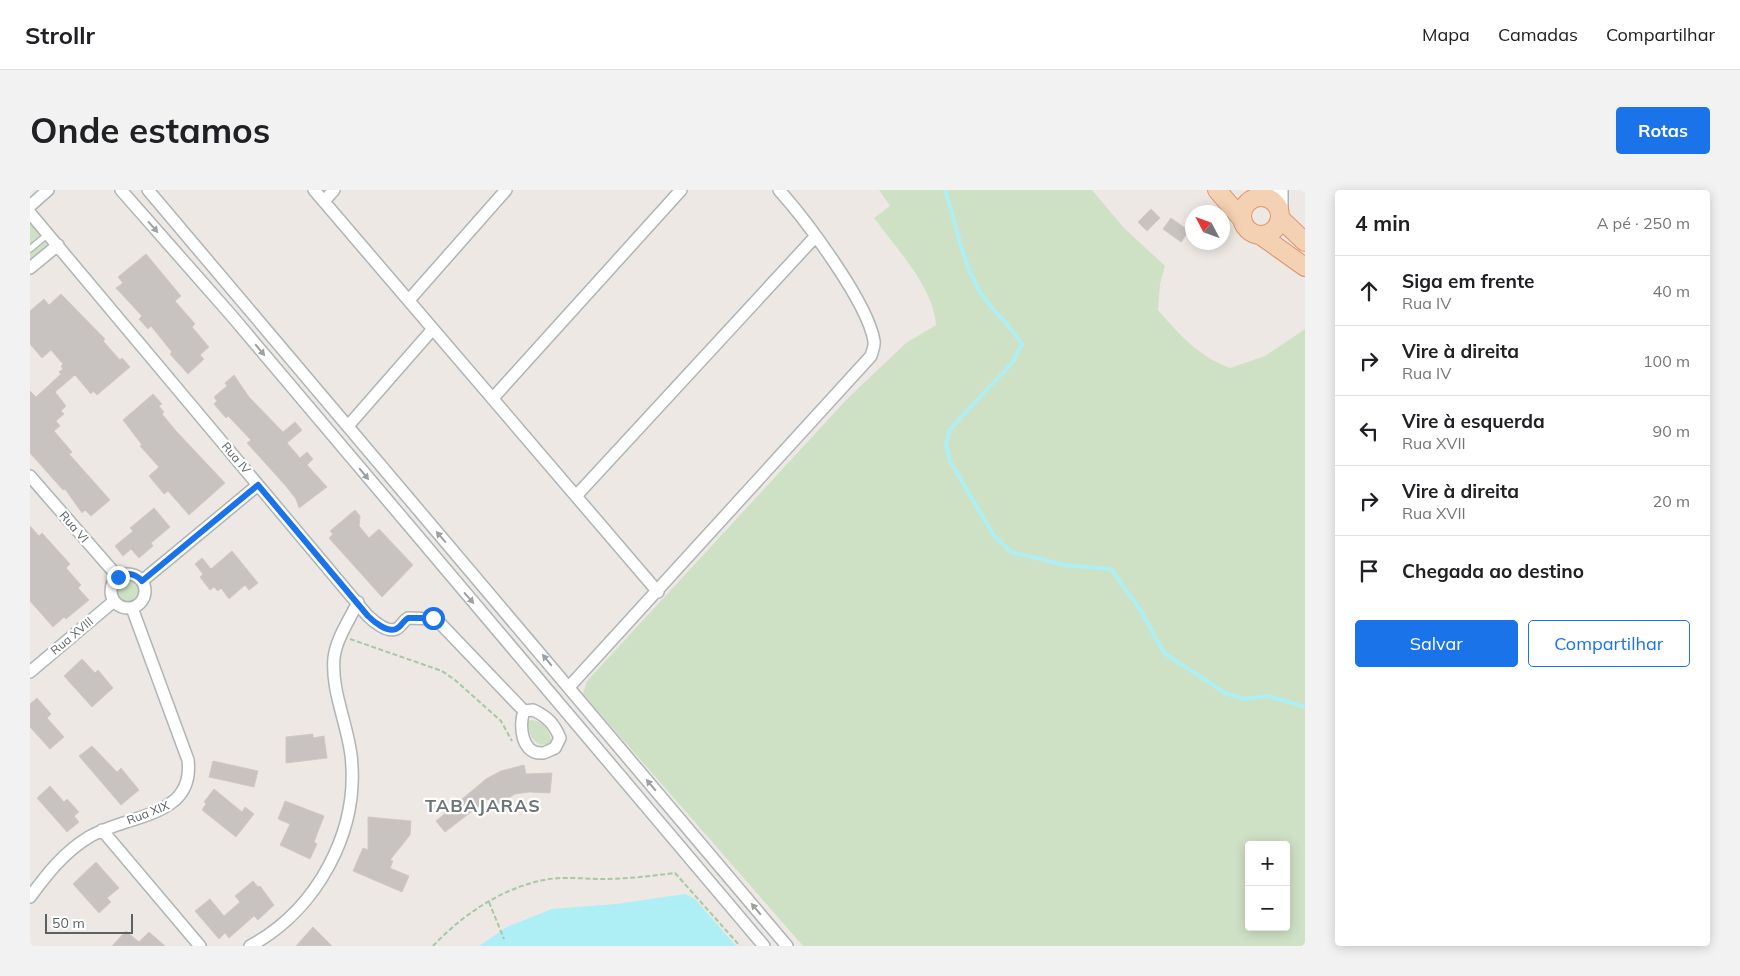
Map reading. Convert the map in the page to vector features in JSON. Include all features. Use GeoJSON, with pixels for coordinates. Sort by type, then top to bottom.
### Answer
{"type":"FeatureCollection","features":[{"type":"Feature","properties":{"kind":"main road"},"geometry":{"type":"LineString","coordinates":[[1217,190],[1250,231],[1260,235],[1305,267]]}},
{"type":"Feature","properties":{"kind":"main road"},"geometry":{"type":"LineString","coordinates":[[1260,235],[1275,229],[1280,215],[1280,190]]}},
{"type":"Feature","properties":{"kind":"main road"},"geometry":{"type":"LineString","coordinates":[[1242,219],[1245,206],[1260,194],[1274,202],[1280,215],[1300,237]]}},
{"type":"Feature","properties":{"kind":"street"},"geometry":{"type":"LineString","coordinates":[[30,206],[48,190]]}},
{"type":"Feature","properties":{"kind":"street"},"geometry":{"type":"LineString","coordinates":[[121,190],[231,315],[764,946]]}},
{"type":"Feature","properties":{"kind":"street"},"geometry":{"type":"LineString","coordinates":[[148,190],[787,946]]}},
{"type":"Feature","properties":{"kind":"street"},"geometry":{"type":"LineString","coordinates":[[314,190],[658,592]]}},
{"type":"Feature","properties":{"kind":"street"},"geometry":{"type":"LineString","coordinates":[[324,201],[334,190]]}},
{"type":"Feature","properties":{"kind":"street"},"geometry":{"type":"LineString","coordinates":[[408,300],[506,190]]}},
{"type":"Feature","properties":{"kind":"street"},"geometry":{"type":"LineString","coordinates":[[493,398],[681,190]]}},
{"type":"Feature","properties":{"kind":"street"},"geometry":{"type":"LineString","coordinates":[[569,687],[658,592],[871,356],[874,343],[865,317],[834,262],[779,190]]}},
{"type":"Feature","properties":{"kind":"street","name":"Rua IV"},"geometry":{"type":"LineString","coordinates":[[30,213],[371,619],[392,630],[408,618],[436,619],[524,711]]}},
{"type":"Feature","properties":{"kind":"street"},"geometry":{"type":"LineString","coordinates":[[576,496],[815,237]]}},
{"type":"Feature","properties":{"kind":"street"},"geometry":{"type":"LineString","coordinates":[[30,268],[58,245]]}},
{"type":"Feature","properties":{"kind":"street"},"geometry":{"type":"LineString","coordinates":[[348,426],[432,330]]}},
{"type":"Feature","properties":{"kind":"street","name":"Rua VI"},"geometry":{"type":"LineString","coordinates":[[30,476],[118,577]]}},
{"type":"Feature","properties":{"kind":"street"},"geometry":{"type":"LineString","coordinates":[[142,581],[258,485]]}},
{"type":"Feature","properties":{"kind":"street"},"geometry":{"type":"LineString","coordinates":[[128,574],[139,577],[142,581],[145,586],[144,597],[132,608],[122,607],[114,601],[112,586],[118,577],[128,574]]}},
{"type":"Feature","properties":{"kind":"street","name":"Rua XVIII"},"geometry":{"type":"LineString","coordinates":[[30,672],[114,601]]}},
{"type":"Feature","properties":{"kind":"street"},"geometry":{"type":"LineString","coordinates":[[250,946],[270,934],[308,897],[324,875],[343,834],[352,777],[350,748],[334,664],[341,636],[358,602]]}},
{"type":"Feature","properties":{"kind":"street","name":"Rua XIX"},"geometry":{"type":"LineString","coordinates":[[30,897],[58,861],[87,838],[102,830],[175,802],[183,794],[189,780],[188,760],[132,608]]}},
{"type":"Feature","properties":{"kind":"street"},"geometry":{"type":"LineString","coordinates":[[546,688],[560,676]]}},
{"type":"Feature","properties":{"kind":"street"},"geometry":{"type":"LineString","coordinates":[[580,728],[594,716]]}},
{"type":"Feature","properties":{"kind":"street"},"geometry":{"type":"LineString","coordinates":[[102,830],[200,946]]}},
{"type":"Feature","properties":{"kind":"lane"},"geometry":{"type":"LineString","coordinates":[[30,249],[48,234]]}},
{"type":"Feature","properties":{"kind":"path"},"geometry":{"type":"LineString","coordinates":[[341,636],[442,671],[456,680],[501,721],[510,739],[516,746]]}},
{"type":"Feature","properties":{"kind":"path"},"geometry":{"type":"LineString","coordinates":[[434,946],[452,926],[489,902],[514,889],[544,880],[630,878],[675,873],[740,946]]}},
{"type":"Feature","properties":{"kind":"path"},"geometry":{"type":"LineString","coordinates":[[489,902],[504,939]]}},
{"type":"Feature","properties":{"kind":"green space"},"geometry":{"type":"Polygon","coordinates":[[[879,190],[1092,190],[1124,228],[1165,266],[1160,284],[1158,310],[1190,344],[1208,357],[1230,368],[1265,356],[1305,329],[1305,946],[803,946],[583,694],[587,681],[847,399],[906,343],[936,325],[929,297],[921,283],[903,255],[874,218],[890,206],[879,190]]]}},
{"type":"Feature","properties":{"kind":"green space"},"geometry":{"type":"Polygon","coordinates":[[[30,224],[43,238],[47,246],[30,263],[30,224]]]}},
{"type":"Feature","properties":{"kind":"green space"},"geometry":{"type":"Polygon","coordinates":[[[128,577],[138,581],[142,591],[138,601],[128,605],[118,601],[114,591],[118,581],[128,577]]]}},
{"type":"Feature","properties":{"kind":"green space"},"geometry":{"type":"Polygon","coordinates":[[[530,720],[542,723],[549,733],[552,741],[550,744],[541,745],[533,739],[528,727],[530,720]]]}},
{"type":"Feature","properties":{"kind":"water"},"geometry":{"type":"Polygon","coordinates":[[[685,894],[695,899],[736,946],[479,946],[507,927],[552,909],[616,904],[685,894]]]}},
{"type":"Feature","properties":{"kind":"building"},"geometry":{"type":"Polygon","coordinates":[[[1151,209],[1160,218],[1147,231],[1138,222],[1151,209]]]}},
{"type":"Feature","properties":{"kind":"building"},"geometry":{"type":"Polygon","coordinates":[[[1171,218],[1185,228],[1185,236],[1181,242],[1163,229],[1171,218]]]}},
{"type":"Feature","properties":{"kind":"building"},"geometry":{"type":"Polygon","coordinates":[[[146,254],[181,296],[175,301],[195,324],[192,327],[209,347],[200,355],[204,359],[188,374],[170,354],[172,352],[151,326],[148,329],[139,319],[142,316],[116,288],[123,283],[118,277],[146,254]]]}},
{"type":"Feature","properties":{"kind":"building"},"geometry":{"type":"Polygon","coordinates":[[[61,294],[105,339],[103,341],[120,360],[122,358],[130,367],[97,395],[93,391],[91,394],[75,375],[55,392],[66,406],[61,411],[64,414],[56,421],[60,426],[54,431],[72,452],[69,454],[110,500],[91,516],[85,510],[82,513],[65,489],[63,490],[30,453],[30,391],[36,397],[61,374],[59,372],[63,369],[61,366],[63,364],[51,350],[42,358],[30,344],[30,311],[44,299],[49,305],[61,294]]]}},
{"type":"Feature","properties":{"kind":"building"},"geometry":{"type":"Polygon","coordinates":[[[234,375],[249,397],[283,432],[295,422],[302,430],[287,443],[300,458],[307,452],[313,459],[307,465],[327,487],[299,508],[296,499],[285,485],[247,443],[251,440],[228,416],[226,418],[214,404],[217,401],[214,397],[227,386],[225,383],[234,375]]]}},
{"type":"Feature","properties":{"kind":"building"},"geometry":{"type":"Polygon","coordinates":[[[153,394],[162,404],[159,406],[164,412],[162,414],[225,483],[189,515],[168,491],[164,494],[149,476],[159,467],[140,446],[142,445],[123,420],[153,394]]]}},
{"type":"Feature","properties":{"kind":"building"},"geometry":{"type":"Polygon","coordinates":[[[154,508],[170,527],[151,543],[153,546],[139,558],[131,549],[123,556],[115,546],[133,531],[130,528],[154,508]]]}},
{"type":"Feature","properties":{"kind":"building"},"geometry":{"type":"Polygon","coordinates":[[[355,510],[360,516],[359,526],[369,538],[379,529],[413,565],[382,597],[329,538],[333,534],[330,531],[355,510]]]}},
{"type":"Feature","properties":{"kind":"building"},"geometry":{"type":"Polygon","coordinates":[[[30,526],[39,536],[42,533],[70,564],[66,568],[81,585],[78,588],[89,600],[53,627],[30,601],[30,526]]]}},
{"type":"Feature","properties":{"kind":"building"},"geometry":{"type":"Polygon","coordinates":[[[232,551],[258,583],[249,590],[245,585],[229,599],[221,588],[218,591],[214,587],[210,590],[200,577],[203,574],[195,564],[202,558],[211,569],[232,551]]]}},
{"type":"Feature","properties":{"kind":"building"},"geometry":{"type":"Polygon","coordinates":[[[82,659],[95,673],[98,670],[113,688],[92,707],[64,676],[82,659]]]}},
{"type":"Feature","properties":{"kind":"building"},"geometry":{"type":"Polygon","coordinates":[[[37,698],[51,714],[47,718],[64,737],[50,749],[30,727],[30,704],[37,698]]]}},
{"type":"Feature","properties":{"kind":"building"},"geometry":{"type":"Polygon","coordinates":[[[313,734],[313,738],[324,736],[327,758],[286,763],[286,737],[313,734]]]}},
{"type":"Feature","properties":{"kind":"building"},"geometry":{"type":"Polygon","coordinates":[[[92,746],[117,772],[121,768],[139,790],[121,805],[79,756],[92,746]]]}},
{"type":"Feature","properties":{"kind":"building"},"geometry":{"type":"Polygon","coordinates":[[[213,761],[258,771],[254,787],[209,777],[213,761]]]}},
{"type":"Feature","properties":{"kind":"building"},"geometry":{"type":"Polygon","coordinates":[[[524,765],[526,774],[552,773],[550,793],[529,792],[515,794],[495,806],[488,799],[445,832],[436,821],[486,779],[501,771],[524,765]]]}},
{"type":"Feature","properties":{"kind":"building"},"geometry":{"type":"Polygon","coordinates":[[[50,786],[64,802],[67,799],[79,812],[74,816],[79,822],[67,832],[37,798],[50,786]]]}},
{"type":"Feature","properties":{"kind":"building"},"geometry":{"type":"Polygon","coordinates":[[[214,789],[242,812],[245,807],[254,814],[236,837],[202,810],[206,804],[204,802],[214,789]]]}},
{"type":"Feature","properties":{"kind":"building"},"geometry":{"type":"Polygon","coordinates":[[[285,801],[324,816],[314,842],[317,844],[310,859],[280,845],[290,824],[278,819],[285,801]]]}},
{"type":"Feature","properties":{"kind":"building"},"geometry":{"type":"Polygon","coordinates":[[[368,817],[411,821],[410,835],[390,860],[393,861],[390,868],[409,876],[402,892],[353,871],[363,848],[368,850],[368,817]]]}},
{"type":"Feature","properties":{"kind":"building"},"geometry":{"type":"Polygon","coordinates":[[[96,862],[119,888],[107,898],[111,902],[99,913],[73,884],[96,862]]]}},
{"type":"Feature","properties":{"kind":"building"},"geometry":{"type":"Polygon","coordinates":[[[253,881],[258,887],[260,886],[274,905],[258,920],[254,916],[229,938],[225,933],[219,939],[195,911],[210,899],[224,916],[240,902],[235,896],[253,881]]]}},
{"type":"Feature","properties":{"kind":"building"},"geometry":{"type":"Polygon","coordinates":[[[313,927],[332,946],[296,946],[313,927]]]}},
{"type":"Feature","properties":{"kind":"building"},"geometry":{"type":"Polygon","coordinates":[[[126,931],[139,942],[149,932],[165,946],[112,946],[126,931]]]}},
{"type":"Feature","properties":{"kind":"waterway"},"geometry":{"type":"LineString","coordinates":[[945,190],[970,273],[985,299],[1022,344],[1012,363],[950,429],[946,445],[950,461],[994,536],[1011,552],[1065,565],[1111,569],[1141,611],[1164,653],[1225,693],[1244,699],[1269,696],[1305,707]]}},
{"type":"Feature","properties":{"kind":"district","name":"TABAJARAS"},"geometry":{"type":"Point","coordinates":[483,806]}},
{"type":"Feature","properties":{"kind":"route"},"geometry":{"type":"LineString","coordinates":[[118,577],[123,574],[134,575],[142,581],[258,485],[368,616],[377,624],[395,630],[408,618],[433,618]]}}]}
